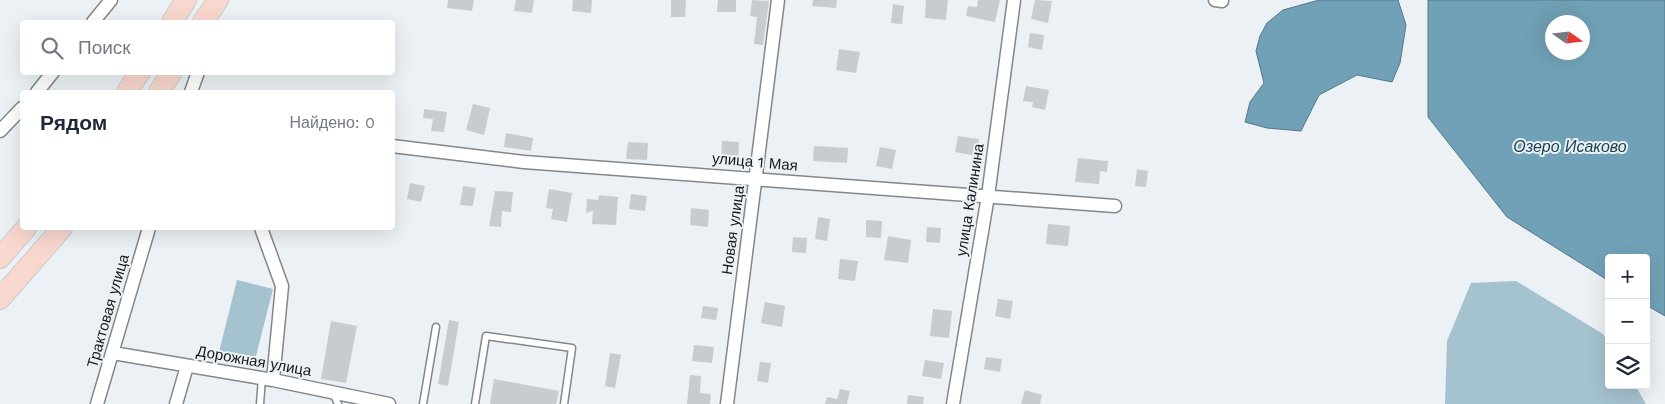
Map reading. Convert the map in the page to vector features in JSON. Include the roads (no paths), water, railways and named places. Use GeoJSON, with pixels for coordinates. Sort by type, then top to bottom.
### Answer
{"type":"FeatureCollection","features":[{"type":"Feature","properties":{"kind":"main road"},"geometry":{"type":"LineString","coordinates":[[173,20],[186,0]]}},
{"type":"Feature","properties":{"kind":"main road"},"geometry":{"type":"LineString","coordinates":[[204,20],[218,0]]}},
{"type":"Feature","properties":{"kind":"main road"},"geometry":{"type":"LineString","coordinates":[[128,90],[138,75]]}},
{"type":"Feature","properties":{"kind":"main road"},"geometry":{"type":"LineString","coordinates":[[160,90],[170,75]]}},
{"type":"Feature","properties":{"kind":"main road"},"geometry":{"type":"LineString","coordinates":[[0,258],[24,230]]}},
{"type":"Feature","properties":{"kind":"main road"},"geometry":{"type":"LineString","coordinates":[[0,298],[60,230]]}},
{"type":"Feature","properties":{"kind":"street"},"geometry":{"type":"LineString","coordinates":[[95,20],[111,0]]}},
{"type":"Feature","properties":{"kind":"street"},"geometry":{"type":"LineString","coordinates":[[215,20],[222,0]]}},
{"type":"Feature","properties":{"kind":"street","name":"Новая улица"},"geometry":{"type":"LineString","coordinates":[[727,404],[778,0]]}},
{"type":"Feature","properties":{"kind":"street","name":"улица Калинина"},"geometry":{"type":"LineString","coordinates":[[953,404],[988,196],[1014,0]]}},
{"type":"Feature","properties":{"kind":"street"},"geometry":{"type":"LineString","coordinates":[[39,90],[51,75]]}},
{"type":"Feature","properties":{"kind":"street"},"geometry":{"type":"LineString","coordinates":[[192,90],[197,75]]}},
{"type":"Feature","properties":{"kind":"street"},"geometry":{"type":"LineString","coordinates":[[0,131],[20,110]]}},
{"type":"Feature","properties":{"kind":"street","name":"улица 1 Мая"},"geometry":{"type":"LineString","coordinates":[[395,146],[524,162],[757,178],[904,192],[988,196],[1115,206]]}},
{"type":"Feature","properties":{"kind":"street","name":"Трактовая улица"},"geometry":{"type":"LineString","coordinates":[[97,404],[148,230]]}},
{"type":"Feature","properties":{"kind":"street"},"geometry":{"type":"LineString","coordinates":[[263,230],[282,286],[268,379]]}},
{"type":"Feature","properties":{"kind":"street","name":"Дорожная улица"},"geometry":{"type":"LineString","coordinates":[[113,353],[268,379],[335,398],[389,404]]}},
{"type":"Feature","properties":{"kind":"street"},"geometry":{"type":"LineString","coordinates":[[176,404],[187,366]]}},
{"type":"Feature","properties":{"kind":"lane"},"geometry":{"type":"LineString","coordinates":[[423,404],[436,327]]}},
{"type":"Feature","properties":{"kind":"lane"},"geometry":{"type":"LineString","coordinates":[[474,404],[486,336],[572,348],[564,404]]}},
{"type":"Feature","properties":{"kind":"lane"},"geometry":{"type":"LineString","coordinates":[[260,404],[268,379]]}},
{"type":"Feature","properties":{"kind":"water"},"geometry":{"type":"Polygon","coordinates":[[[1319,0],[1398,0],[1406,25],[1400,63],[1392,82],[1357,75],[1319,95],[1301,131],[1267,128],[1245,122],[1250,102],[1264,83],[1256,51],[1260,36],[1267,23],[1283,10],[1319,0]]]}},
{"type":"Feature","properties":{"kind":"water","name":"Озеро Исаково"},"geometry":{"type":"Polygon","coordinates":[[[1428,0],[1665,0],[1665,316],[1650,307],[1650,254],[1605,254],[1605,278],[1507,217],[1428,117],[1428,0]]]}}]}
